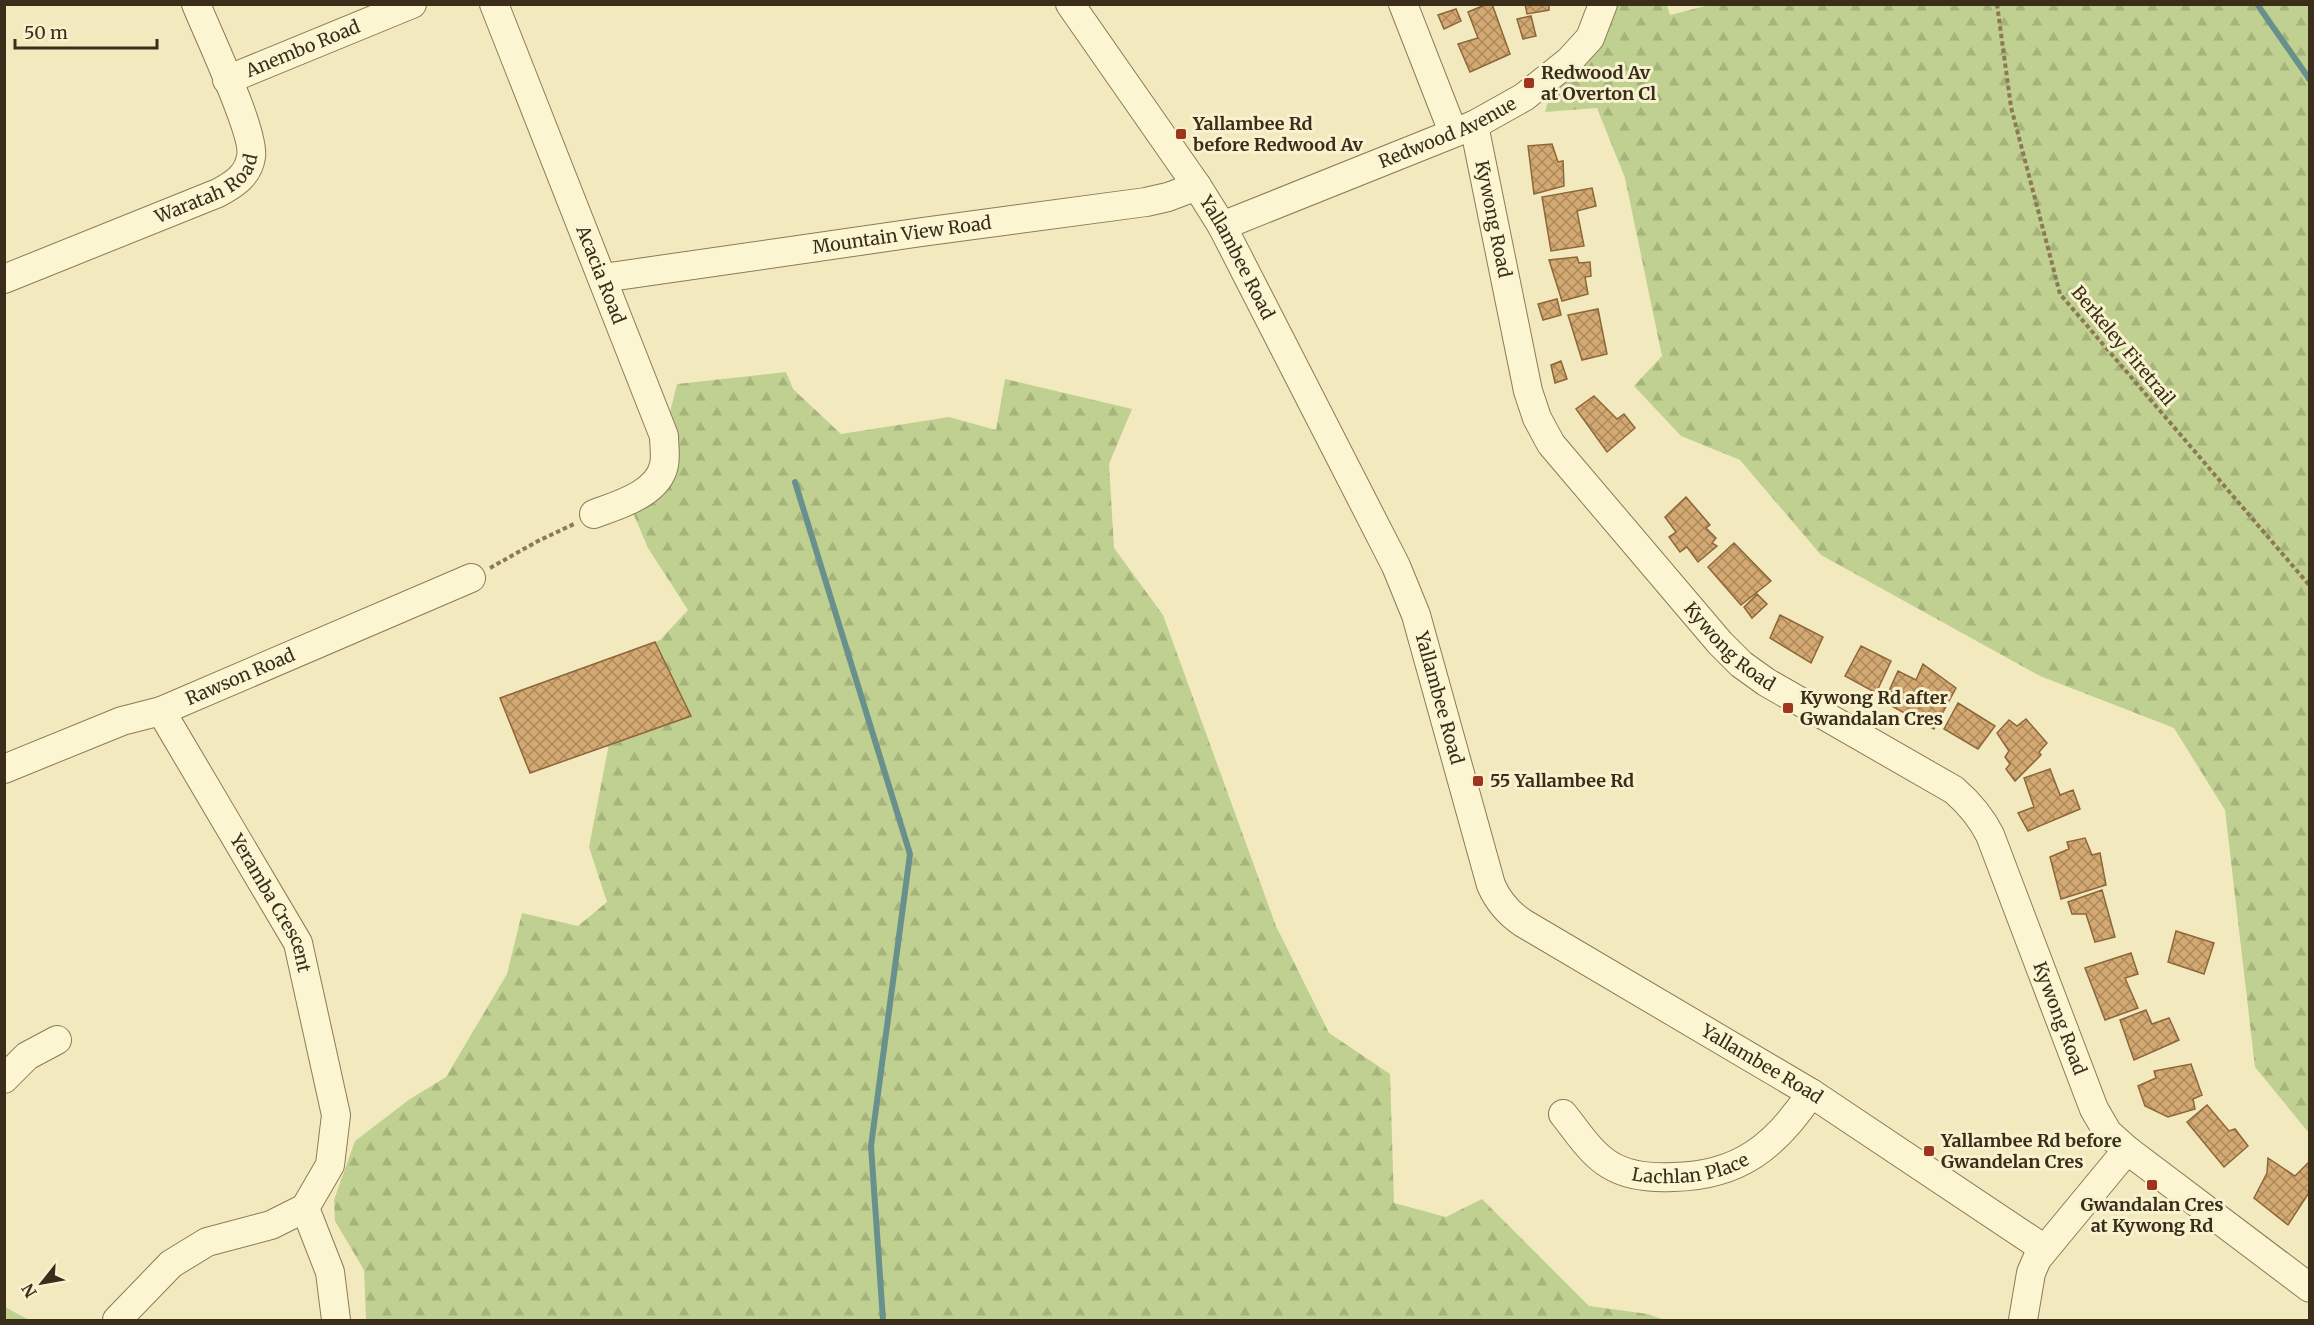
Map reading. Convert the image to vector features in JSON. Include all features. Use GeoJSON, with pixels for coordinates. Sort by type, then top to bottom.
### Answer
{"type":"FeatureCollection","features":[{"type":"Feature","properties":{"kind":"street","name":"Waratah Road"},"geometry":{"type":"LineString","coordinates":[[4,279],[232,186],[248,169],[252,155],[246,126],[196,4]]}},
{"type":"Feature","properties":{"kind":"street","name":"Anembo Road"},"geometry":{"type":"LineString","coordinates":[[227,80],[412,4]]}},
{"type":"Feature","properties":{"kind":"street","name":"Acacia Road"},"geometry":{"type":"LineString","coordinates":[[494,4],[664,436],[664,464],[658,479],[628,501],[594,514]]}},
{"type":"Feature","properties":{"kind":"street","name":"Yallambee Road"},"geometry":{"type":"LineString","coordinates":[[1070,4],[1197,186],[1222,226],[1358,491],[1406,590],[1416,615],[1496,895],[1511,915],[1811,1093],[2043,1248]]}},
{"type":"Feature","properties":{"kind":"street","name":"Kywong Road"},"geometry":{"type":"LineString","coordinates":[[1403,4],[1464,128],[1528,391],[1537,418],[1551,444],[1725,649],[1741,664],[1766,682],[1954,790],[1976,812],[1990,835],[2094,1109],[2108,1133],[2127,1150],[2310,1288]]}},
{"type":"Feature","properties":{"kind":"street","name":"Redwood Avenue"},"geometry":{"type":"LineString","coordinates":[[1222,226],[1464,128],[1524,97],[1569,61],[1590,38],[1603,4]]}},
{"type":"Feature","properties":{"kind":"street","name":"Mountain View Road"},"geometry":{"type":"LineString","coordinates":[[603,278],[1146,202],[1168,197],[1197,186]]}},
{"type":"Feature","properties":{"kind":"street","name":"Rawson Road"},"geometry":{"type":"LineString","coordinates":[[4,769],[123,722],[161,711],[471,579]]}},
{"type":"Feature","properties":{"kind":"street","name":"Yeramba Crescent"},"geometry":{"type":"LineString","coordinates":[[161,711],[298,943],[336,1115],[330,1165],[305,1208]]}},
{"type":"Feature","properties":{"kind":"street"},"geometry":{"type":"LineString","coordinates":[[4,1079],[27,1056],[57,1040]]}},
{"type":"Feature","properties":{"kind":"street","name":"Lachlan Place"},"geometry":{"type":"LineString","coordinates":[[1563,1114],[1589,1147],[1609,1164],[1629,1173],[1658,1178],[1693,1177],[1742,1163],[1762,1150],[1793,1120],[1811,1093]]}},
{"type":"Feature","properties":{"kind":"street"},"geometry":{"type":"LineString","coordinates":[[2023,1320],[2031,1274],[2043,1248],[2127,1150]]}},
{"type":"Feature","properties":{"kind":"street"},"geometry":{"type":"LineString","coordinates":[[117,1320],[171,1264],[207,1242],[271,1225],[305,1208],[330,1272],[336,1320]]}},
{"type":"Feature","properties":{"kind":"path","name":"Berkeley Firetrail"},"geometry":{"type":"LineString","coordinates":[[1997,4],[2011,107],[2060,294],[2310,586]]}},
{"type":"Feature","properties":{"kind":"path"},"geometry":{"type":"LineString","coordinates":[[471,579],[538,541],[594,514]]}},
{"type":"Feature","properties":{"kind":"green space"},"geometry":{"type":"Polygon","coordinates":[[[1713,4],[2309,5],[2309,1133],[2255,1067],[2225,810],[2174,728],[2040,676],[1821,555],[1740,460],[1681,436],[1634,386],[1662,356],[1625,178],[1597,108],[1545,112],[1549,98],[1608,31],[1617,5],[1667,5],[1670,15],[1713,4]]]}},
{"type":"Feature","properties":{"kind":"green space"},"geometry":{"type":"Polygon","coordinates":[[[786,372],[793,389],[841,434],[949,417],[996,430],[1005,379],[1132,409],[1109,464],[1114,548],[1163,615],[1276,926],[1329,1033],[1390,1074],[1394,1203],[1446,1217],[1482,1199],[1589,1306],[1648,1314],[1664,1320],[366,1320],[364,1270],[335,1221],[334,1200],[355,1141],[410,1099],[446,1077],[507,974],[522,913],[578,926],[607,902],[589,847],[608,749],[592,668],[660,640],[688,610],[648,548],[628,501],[645,490],[664,436],[677,384],[786,372]]]}},
{"type":"Feature","properties":{"kind":"green space"},"geometry":{"type":"Polygon","coordinates":[[[5,1307],[29,1320],[5,1320],[5,1307]]]}},
{"type":"Feature","properties":{"kind":"building"},"geometry":{"type":"Polygon","coordinates":[[[1492,4],[1510,54],[1470,72],[1458,44],[1478,38],[1468,12],[1492,4]]]}},
{"type":"Feature","properties":{"kind":"building"},"geometry":{"type":"Polygon","coordinates":[[[1525,4],[1549,4],[1549,10],[1527,14],[1525,4]]]}},
{"type":"Feature","properties":{"kind":"building"},"geometry":{"type":"Polygon","coordinates":[[[1456,9],[1461,21],[1444,29],[1438,15],[1456,9]]]}},
{"type":"Feature","properties":{"kind":"building"},"geometry":{"type":"Polygon","coordinates":[[[1531,16],[1536,36],[1523,39],[1517,19],[1531,16]]]}},
{"type":"Feature","properties":{"kind":"building"},"geometry":{"type":"Polygon","coordinates":[[[1552,144],[1558,162],[1563,161],[1564,186],[1534,194],[1528,146],[1552,144]]]}},
{"type":"Feature","properties":{"kind":"building"},"geometry":{"type":"Polygon","coordinates":[[[1592,188],[1596,206],[1577,211],[1584,246],[1551,251],[1542,197],[1592,188]]]}},
{"type":"Feature","properties":{"kind":"building"},"geometry":{"type":"Polygon","coordinates":[[[1577,257],[1579,263],[1590,262],[1591,276],[1585,277],[1588,294],[1562,301],[1549,260],[1577,257]]]}},
{"type":"Feature","properties":{"kind":"building"},"geometry":{"type":"Polygon","coordinates":[[[1557,299],[1561,315],[1543,320],[1538,304],[1557,299]]]}},
{"type":"Feature","properties":{"kind":"building"},"geometry":{"type":"Polygon","coordinates":[[[1598,309],[1607,354],[1582,360],[1568,315],[1598,309]]]}},
{"type":"Feature","properties":{"kind":"building"},"geometry":{"type":"Polygon","coordinates":[[[1561,361],[1567,379],[1555,383],[1551,365],[1561,361]]]}},
{"type":"Feature","properties":{"kind":"building"},"geometry":{"type":"Polygon","coordinates":[[[1594,396],[1617,419],[1624,414],[1635,428],[1607,452],[1576,409],[1594,396]]]}},
{"type":"Feature","properties":{"kind":"building"},"geometry":{"type":"Polygon","coordinates":[[[1686,497],[1710,525],[1706,528],[1716,538],[1712,543],[1717,546],[1698,562],[1687,547],[1680,552],[1669,537],[1676,532],[1665,517],[1686,497]]]}},
{"type":"Feature","properties":{"kind":"building"},"geometry":{"type":"Polygon","coordinates":[[[1734,543],[1771,581],[1741,605],[1708,567],[1734,543]]]}},
{"type":"Feature","properties":{"kind":"building"},"geometry":{"type":"Polygon","coordinates":[[[1757,594],[1767,604],[1752,618],[1744,607],[1757,594]]]}},
{"type":"Feature","properties":{"kind":"building"},"geometry":{"type":"Polygon","coordinates":[[[1780,615],[1823,637],[1811,663],[1770,638],[1780,615]]]}},
{"type":"Feature","properties":{"kind":"building"},"geometry":{"type":"Polygon","coordinates":[[[655,642],[691,716],[530,773],[500,698],[655,642]]]}},
{"type":"Feature","properties":{"kind":"building"},"geometry":{"type":"Polygon","coordinates":[[[1861,646],[1891,661],[1876,693],[1845,676],[1861,646]]]}},
{"type":"Feature","properties":{"kind":"building"},"geometry":{"type":"Polygon","coordinates":[[[1923,664],[1956,688],[1934,729],[1884,702],[1898,671],[1916,680],[1923,664]]]}},
{"type":"Feature","properties":{"kind":"building"},"geometry":{"type":"Polygon","coordinates":[[[1958,703],[1995,726],[1978,749],[1944,729],[1958,703]]]}},
{"type":"Feature","properties":{"kind":"building"},"geometry":{"type":"Polygon","coordinates":[[[2026,719],[2047,743],[2039,752],[2041,755],[2015,781],[2006,769],[2010,764],[2005,757],[2009,751],[1997,733],[2009,720],[2017,726],[2026,719]]]}},
{"type":"Feature","properties":{"kind":"building"},"geometry":{"type":"Polygon","coordinates":[[[2050,769],[2060,795],[2073,790],[2080,809],[2028,831],[2018,813],[2034,807],[2024,778],[2050,769]]]}},
{"type":"Feature","properties":{"kind":"building"},"geometry":{"type":"Polygon","coordinates":[[[2085,838],[2092,855],[2100,853],[2106,885],[2061,899],[2050,857],[2069,849],[2067,842],[2085,838]]]}},
{"type":"Feature","properties":{"kind":"building"},"geometry":{"type":"Polygon","coordinates":[[[2102,890],[2115,937],[2095,942],[2086,914],[2072,914],[2068,902],[2102,890]]]}},
{"type":"Feature","properties":{"kind":"building"},"geometry":{"type":"Polygon","coordinates":[[[2176,931],[2214,943],[2204,974],[2168,962],[2176,931]]]}},
{"type":"Feature","properties":{"kind":"building"},"geometry":{"type":"Polygon","coordinates":[[[2131,953],[2138,974],[2125,978],[2138,1008],[2105,1020],[2085,968],[2131,953]]]}},
{"type":"Feature","properties":{"kind":"building"},"geometry":{"type":"Polygon","coordinates":[[[2146,1010],[2152,1024],[2169,1018],[2179,1040],[2134,1060],[2120,1020],[2146,1010]]]}},
{"type":"Feature","properties":{"kind":"building"},"geometry":{"type":"Polygon","coordinates":[[[2191,1064],[2202,1095],[2193,1099],[2195,1109],[2168,1117],[2145,1106],[2138,1086],[2156,1078],[2154,1071],[2191,1064]]]}},
{"type":"Feature","properties":{"kind":"building"},"geometry":{"type":"Polygon","coordinates":[[[2207,1105],[2229,1131],[2235,1129],[2248,1146],[2224,1167],[2187,1122],[2207,1105]]]}},
{"type":"Feature","properties":{"kind":"building"},"geometry":{"type":"Polygon","coordinates":[[[2268,1158],[2295,1176],[2310,1161],[2310,1191],[2288,1225],[2254,1198],[2267,1173],[2268,1158]]]}},
{"type":"Feature","properties":{"kind":"waterway"},"geometry":{"type":"LineString","coordinates":[[2257,4],[2310,80]]}},
{"type":"Feature","properties":{"kind":"waterway"},"geometry":{"type":"LineString","coordinates":[[795,482],[910,854],[871,1146],[883,1320]]}},
{"type":"Feature","properties":{"kind":"place","name":"Redwood Av at Overton Cl"},"geometry":{"type":"Point","coordinates":[1529,83]}},
{"type":"Feature","properties":{"kind":"place","name":"Yallambee Rd before Redwood Av"},"geometry":{"type":"Point","coordinates":[1181,134]}},
{"type":"Feature","properties":{"kind":"place","name":"Kywong Rd after Gwandalan Cres"},"geometry":{"type":"Point","coordinates":[1788,708]}},
{"type":"Feature","properties":{"kind":"place","name":"55 Yallambee Rd"},"geometry":{"type":"Point","coordinates":[1478,781]}},
{"type":"Feature","properties":{"kind":"place","name":"Yallambee Rd before Gwandelan Cres"},"geometry":{"type":"Point","coordinates":[1929,1151]}},
{"type":"Feature","properties":{"kind":"place","name":"Gwandalan Cres at Kywong Rd"},"geometry":{"type":"Point","coordinates":[2152,1185]}}]}
